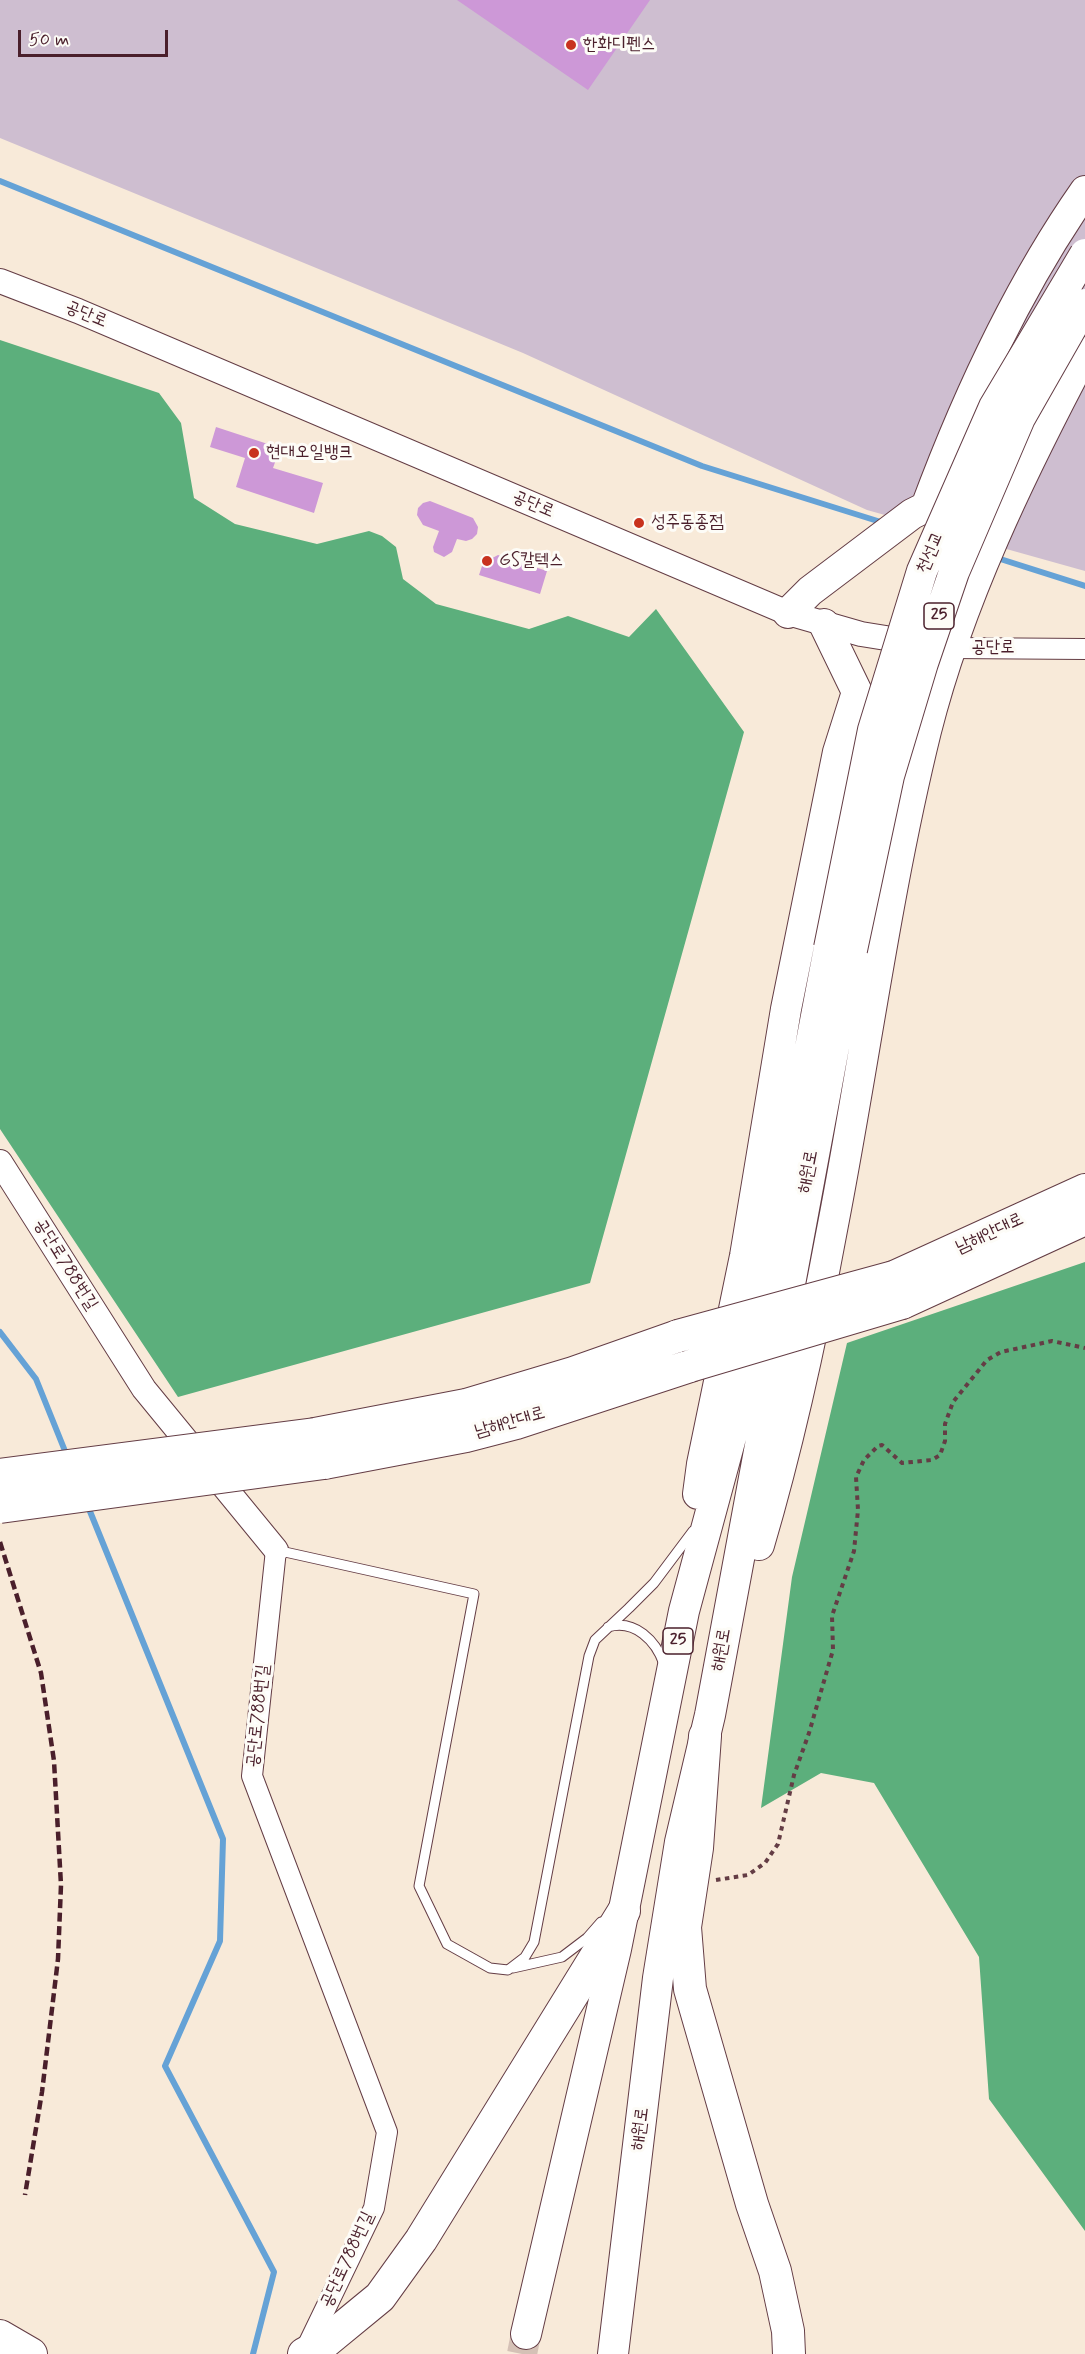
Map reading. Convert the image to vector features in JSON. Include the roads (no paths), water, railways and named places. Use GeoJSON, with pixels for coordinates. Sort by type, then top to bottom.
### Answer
{"type":"FeatureCollection","features":[{"type":"Feature","properties":{"kind":"highway","name":"남해안대로"},"geometry":{"type":"LineString","coordinates":[[319,1448],[573,1373],[678,1336],[898,1290],[1085,1190]]}},
{"type":"Feature","properties":{"kind":"highway","name":"남해안대로"},"geometry":{"type":"LineString","coordinates":[[319,1448],[454,1438],[516,1423],[690,1366],[1085,1220]]}},
{"type":"Feature","properties":{"kind":"highway"},"geometry":{"type":"LineString","coordinates":[[0,1475],[319,1448]]}},
{"type":"Feature","properties":{"kind":"highway"},"geometry":{"type":"LineString","coordinates":[[0,1507],[319,1448]]}},
{"type":"Feature","properties":{"kind":"highway"},"geometry":{"type":"LineString","coordinates":[[708,1725],[697,1848],[685,1927],[690,1989],[745,2182],[775,2271],[788,2331],[789,2354]]}},
{"type":"Feature","properties":{"kind":"highway"},"geometry":{"type":"LineString","coordinates":[[311,2350],[380,2297],[421,2240],[615,1911]]}},
{"type":"Feature","properties":{"kind":"highway"},"geometry":{"type":"LineString","coordinates":[[0,2336],[30,2354]]}},
{"type":"Feature","properties":{"kind":"main road"},"geometry":{"type":"LineString","coordinates":[[788,613],[810,591],[912,514],[926,507],[952,435],[1006,322],[1063,223],[1085,191]]}},
{"type":"Feature","properties":{"kind":"main road","name":"천선교"},"geometry":{"type":"LineString","coordinates":[[840,949],[873,730],[922,571],[994,407],[1085,254]]}},
{"type":"Feature","properties":{"kind":"main road","name":"천선교"},"geometry":{"type":"LineString","coordinates":[[840,949],[923,663],[954,572],[1020,418],[1085,304]]}},
{"type":"Feature","properties":{"kind":"main road"},"geometry":{"type":"LineString","coordinates":[[708,1725],[763,1533],[800,1384],[831,1235],[888,904],[927,729],[962,619],[999,526],[1052,414],[1085,352]]}},
{"type":"Feature","properties":{"kind":"main road"},"geometry":{"type":"LineString","coordinates":[[684,1611],[702,1464],[745,1256],[786,1009],[842,739],[857,692],[824,624]]}},
{"type":"Feature","properties":{"kind":"main road"},"geometry":{"type":"LineString","coordinates":[[842,739],[853,722],[867,708],[876,706],[903,712],[915,731],[918,752],[916,777]]}},
{"type":"Feature","properties":{"kind":"main road","name":"해원로"},"geometry":{"type":"LineString","coordinates":[[526,2334],[615,1911],[633,1872],[684,1611],[747,1378],[840,949]]}},
{"type":"Feature","properties":{"kind":"main road","name":"해원로"},"geometry":{"type":"LineString","coordinates":[[613,2354],[658,1978],[680,1842],[708,1725],[840,949]]}},
{"type":"Feature","properties":{"kind":"street","name":"공단로"},"geometry":{"type":"LineString","coordinates":[[0,281],[78,311],[788,613],[861,634],[952,648],[1085,649]]}},
{"type":"Feature","properties":{"kind":"street","name":"공단로788번길"},"geometry":{"type":"LineString","coordinates":[[0,1162],[144,1389],[276,1550],[252,1776],[387,2132],[374,2208],[311,2350]]}},
{"type":"Feature","properties":{"kind":"lane"},"geometry":{"type":"LineString","coordinates":[[507,1970],[525,1957],[534,1942],[588,1656],[595,1640],[654,1583],[693,1531]]}},
{"type":"Feature","properties":{"kind":"lane"},"geometry":{"type":"LineString","coordinates":[[276,1550],[474,1594],[419,1886],[447,1944],[490,1968],[507,1970],[562,1957],[587,1938],[615,1911]]}},
{"type":"Feature","properties":{"kind":"lane"},"geometry":{"type":"LineString","coordinates":[[608,1627],[629,1627],[641,1632],[652,1642],[660,1653],[666,1670],[668,1690]]}},
{"type":"Feature","properties":{"kind":"waterway"},"geometry":{"type":"LineString","coordinates":[[0,181],[702,466],[884,523]]}},
{"type":"Feature","properties":{"kind":"waterway"},"geometry":{"type":"LineString","coordinates":[[994,557],[1085,586]]}},
{"type":"Feature","properties":{"kind":"waterway"},"geometry":{"type":"LineString","coordinates":[[0,1332],[36,1379],[67,1456]]}},
{"type":"Feature","properties":{"kind":"waterway"},"geometry":{"type":"LineString","coordinates":[[87,1504],[223,1839],[220,1941],[165,2066],[274,2272],[253,2354]]}},
{"type":"Feature","properties":{"kind":"tunnel"},"geometry":{"type":"LineString","coordinates":[[522,2354],[526,2334]]}},
{"type":"Feature","properties":{"kind":"railway"},"geometry":{"type":"LineString","coordinates":[[0,1542],[41,1673],[54,1761],[61,1885],[58,1959],[42,2092],[25,2195]]}},
{"type":"Feature","properties":{"kind":"place","name":"한화디펜스"},"geometry":{"type":"Point","coordinates":[571,45]}},
{"type":"Feature","properties":{"kind":"place","name":"현대오일뱅크"},"geometry":{"type":"Point","coordinates":[254,453]}},
{"type":"Feature","properties":{"kind":"place","name":"성주동종점"},"geometry":{"type":"Point","coordinates":[639,523]}},
{"type":"Feature","properties":{"kind":"place","name":"GS칼텍스"},"geometry":{"type":"Point","coordinates":[487,561]}}]}
